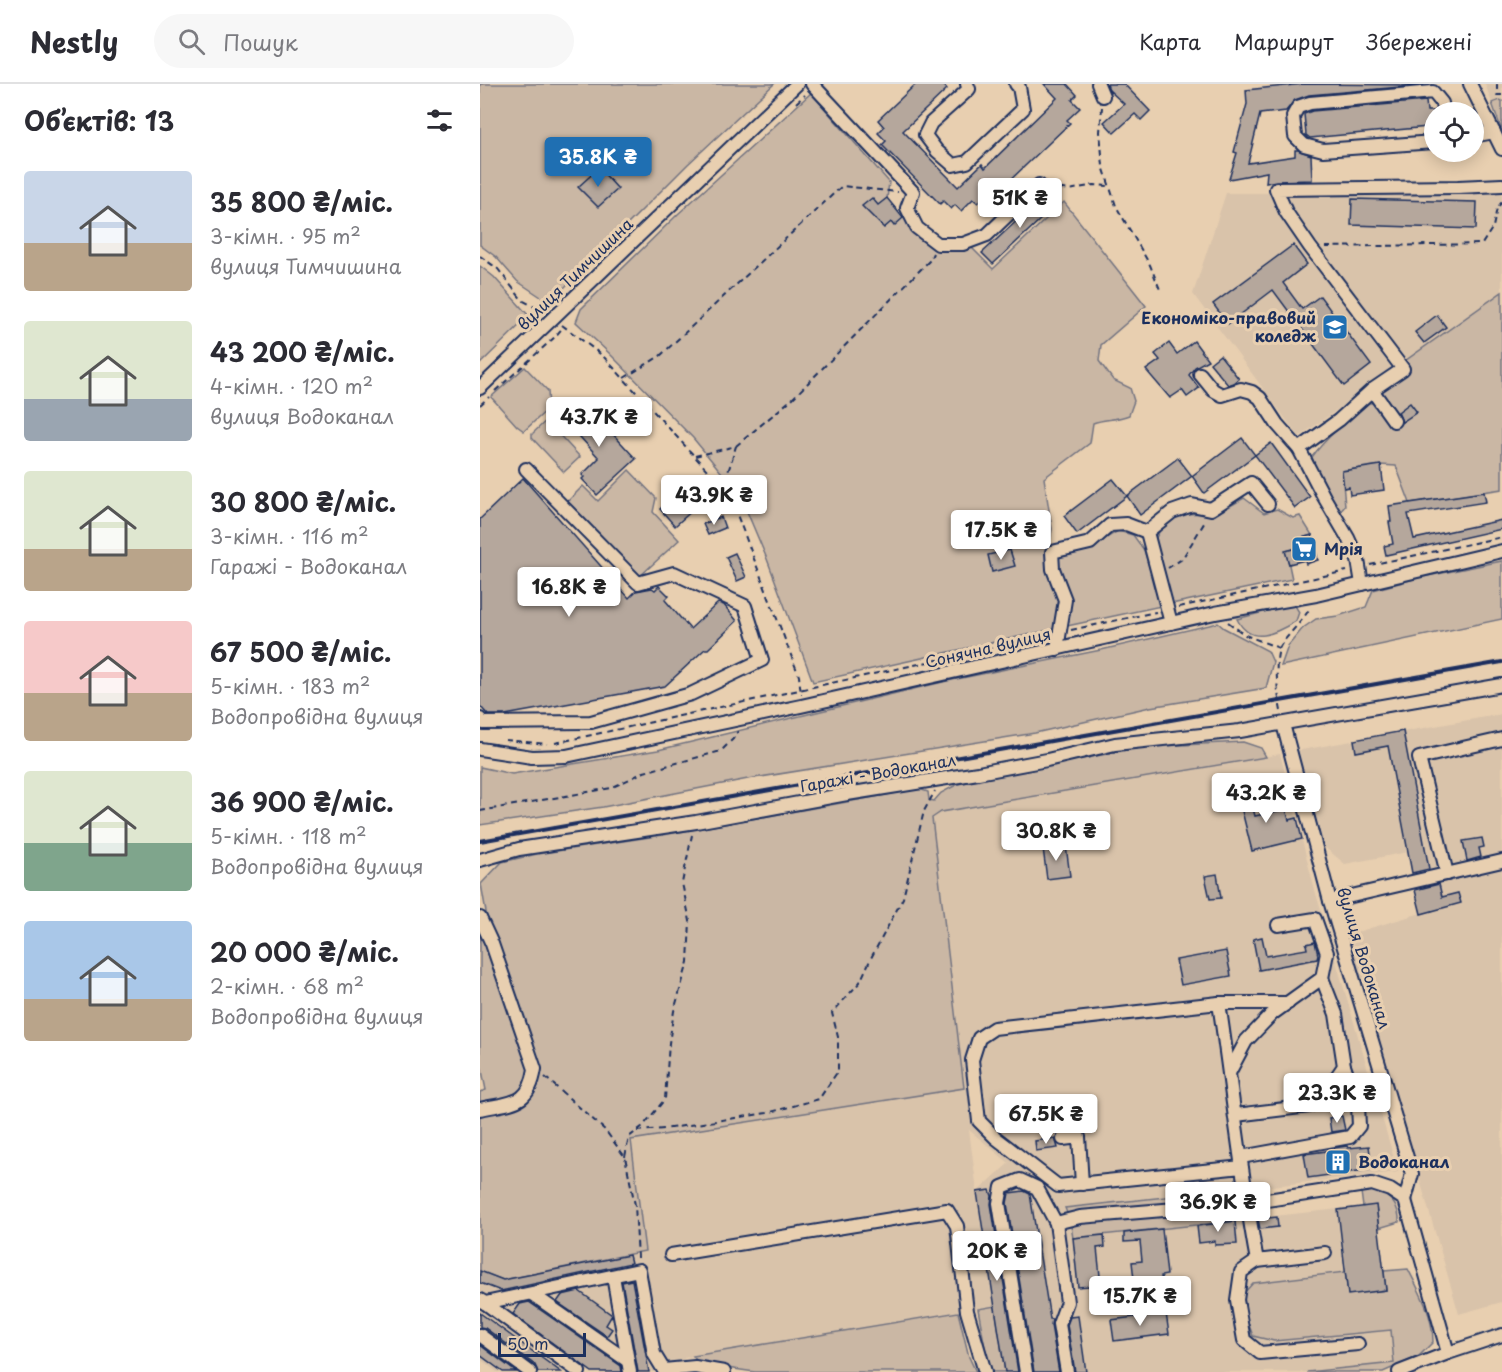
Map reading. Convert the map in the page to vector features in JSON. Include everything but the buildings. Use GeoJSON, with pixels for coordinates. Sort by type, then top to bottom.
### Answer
{"type":"FeatureCollection","features":[{"type":"Feature","properties":{"kind":"street","name":"вулиця Тимчишина"},"geometry":{"type":"LineString","coordinates":[[480,388],[797,84]]}},
{"type":"Feature","properties":{"kind":"street"},"geometry":{"type":"LineString","coordinates":[[812,84],[913,192],[907,208],[917,228],[938,243],[963,244],[987,235],[1039,185]]}},
{"type":"Feature","properties":{"kind":"street"},"geometry":{"type":"LineString","coordinates":[[967,84],[969,89],[931,123],[925,135],[952,165],[967,162],[1023,109],[1016,84]]}},
{"type":"Feature","properties":{"kind":"street"},"geometry":{"type":"LineString","coordinates":[[1470,84],[1502,149]]}},
{"type":"Feature","properties":{"kind":"street"},"geometry":{"type":"LineString","coordinates":[[1424,143],[1323,150],[1304,145],[1295,136],[1293,116],[1298,108],[1310,103],[1433,92],[1441,102]]}},
{"type":"Feature","properties":{"kind":"street"},"geometry":{"type":"LineString","coordinates":[[1484,134],[1494,132]]}},
{"type":"Feature","properties":{"kind":"street"},"geometry":{"type":"LineString","coordinates":[[1299,449],[1339,420],[1372,390],[1403,369],[1310,247],[1286,212],[1275,189],[1502,185]]}},
{"type":"Feature","properties":{"kind":"street"},"geometry":{"type":"LineString","coordinates":[[1200,374],[1213,390],[1222,395],[1241,389],[1252,392],[1260,398],[1277,424],[1299,449],[1348,538],[1362,584]]}},
{"type":"Feature","properties":{"kind":"street"},"geometry":{"type":"LineString","coordinates":[[1372,390],[1394,421]]}},
{"type":"Feature","properties":{"kind":"street"},"geometry":{"type":"LineString","coordinates":[[480,719],[483,723],[591,722],[691,694],[762,660],[745,606],[674,573],[638,584],[526,469]]}},
{"type":"Feature","properties":{"kind":"street"},"geometry":{"type":"LineString","coordinates":[[1147,532],[1172,512],[1192,505],[1211,509],[1251,483],[1268,504]]}},
{"type":"Feature","properties":{"kind":"street"},"geometry":{"type":"LineString","coordinates":[[1057,649],[1065,600],[1053,569],[1052,552],[1090,543],[1110,525],[1126,524],[1147,532]]}},
{"type":"Feature","properties":{"kind":"street"},"geometry":{"type":"LineString","coordinates":[[1147,532],[1171,623]]}},
{"type":"Feature","properties":{"kind":"street","name":"Сонячна вулиця"},"geometry":{"type":"LineString","coordinates":[[480,749],[532,757],[566,756],[1171,623],[1316,595],[1502,551]]}},
{"type":"Feature","properties":{"kind":"street","name":"Гаражі - Водоканал"},"geometry":{"type":"LineString","coordinates":[[480,861],[519,849],[696,822],[1047,760],[1115,744],[1240,731],[1502,685]]}},
{"type":"Feature","properties":{"kind":"street","name":"вулиця Водоканал"},"geometry":{"type":"LineString","coordinates":[[1283,724],[1330,901],[1412,1174],[1405,1200]]}},
{"type":"Feature","properties":{"kind":"street"},"geometry":{"type":"LineString","coordinates":[[1447,874],[1419,758],[1502,739]]}},
{"type":"Feature","properties":{"kind":"street"},"geometry":{"type":"LineString","coordinates":[[1330,901],[1502,861]]}},
{"type":"Feature","properties":{"kind":"street"},"geometry":{"type":"LineString","coordinates":[[480,918],[492,944],[535,1069],[532,1084],[522,1099],[480,1109]]}},
{"type":"Feature","properties":{"kind":"street"},"geometry":{"type":"LineString","coordinates":[[1278,925],[1316,919],[1327,953],[1322,978],[1336,1014],[1344,1066],[1358,1105],[1359,1126],[1350,1137],[1241,1162],[1058,1186],[996,1138],[979,1121],[972,1060],[979,1038],[994,1028],[1219,1003],[1288,1003]]}},
{"type":"Feature","properties":{"kind":"street"},"geometry":{"type":"LineString","coordinates":[[1229,1073],[1246,1041],[1272,1014],[1322,978]]}},
{"type":"Feature","properties":{"kind":"street"},"geometry":{"type":"LineString","coordinates":[[1219,1003],[1257,1261]]}},
{"type":"Feature","properties":{"kind":"street"},"geometry":{"type":"LineString","coordinates":[[1236,1115],[1309,1106],[1329,1088],[1344,1066]]}},
{"type":"Feature","properties":{"kind":"street"},"geometry":{"type":"LineString","coordinates":[[1063,1139],[1079,1137],[1082,1184]]}},
{"type":"Feature","properties":{"kind":"street"},"geometry":{"type":"LineString","coordinates":[[1026,1372],[999,1203],[1002,1187],[1020,1180],[1037,1188],[1056,1223],[1067,1302],[1059,1324],[1067,1372]]}},
{"type":"Feature","properties":{"kind":"street"},"geometry":{"type":"LineString","coordinates":[[1056,1223],[1080,1217],[1247,1203],[1372,1184],[1390,1190],[1405,1200],[1448,1353]]}},
{"type":"Feature","properties":{"kind":"street"},"geometry":{"type":"LineString","coordinates":[[671,1256],[947,1210],[957,1226],[967,1311],[986,1372]]}},
{"type":"Feature","properties":{"kind":"street"},"geometry":{"type":"LineString","coordinates":[[1325,1253],[1257,1261],[1241,1272],[1237,1300],[1244,1340],[1260,1353],[1358,1344]]}},
{"type":"Feature","properties":{"kind":"street"},"geometry":{"type":"LineString","coordinates":[[483,1301],[531,1294],[639,1270],[654,1354],[664,1371],[696,1367],[724,1372]]}},
{"type":"Feature","properties":{"kind":"street"},"geometry":{"type":"LineString","coordinates":[[613,1276],[629,1366]]}},
{"type":"Feature","properties":{"kind":"street"},"geometry":{"type":"LineString","coordinates":[[531,1294],[629,1366]]}},
{"type":"Feature","properties":{"kind":"street"},"geometry":{"type":"LineString","coordinates":[[483,1301],[579,1372]]}},
{"type":"Feature","properties":{"kind":"street"},"geometry":{"type":"LineString","coordinates":[[480,1335],[530,1372]]}},
{"type":"Feature","properties":{"kind":"street"},"geometry":{"type":"LineString","coordinates":[[1403,1371],[1502,1335]]}},
{"type":"Feature","properties":{"kind":"path"},"geometry":{"type":"LineString","coordinates":[[1497,84],[1497,95],[1502,95]]}},
{"type":"Feature","properties":{"kind":"path"},"geometry":{"type":"LineString","coordinates":[[1101,90],[1100,132],[1103,166],[1116,206],[1150,266],[1161,292]]}},
{"type":"Feature","properties":{"kind":"path"},"geometry":{"type":"LineString","coordinates":[[1039,185],[1069,190],[1094,185],[1109,186]]}},
{"type":"Feature","properties":{"kind":"path"},"geometry":{"type":"LineString","coordinates":[[624,378],[660,356],[842,186],[913,192]]}},
{"type":"Feature","properties":{"kind":"path"},"geometry":{"type":"LineString","coordinates":[[1310,247],[1482,244],[1493,228],[1497,208],[1502,202]]}},
{"type":"Feature","properties":{"kind":"path"},"geometry":{"type":"LineString","coordinates":[[695,456],[736,446],[792,399],[930,260],[938,243]]}},
{"type":"Feature","properties":{"kind":"path"},"geometry":{"type":"LineString","coordinates":[[480,256],[498,269],[522,300],[553,318],[603,356],[729,494]]}},
{"type":"Feature","properties":{"kind":"path"},"geometry":{"type":"LineString","coordinates":[[736,446],[726,479],[729,494],[799,676],[801,706]]}},
{"type":"Feature","properties":{"kind":"path"},"geometry":{"type":"LineString","coordinates":[[1158,573],[1182,559],[1203,528],[1211,509]]}},
{"type":"Feature","properties":{"kind":"path"},"geometry":{"type":"LineString","coordinates":[[505,740],[551,744],[1502,537]]}},
{"type":"Feature","properties":{"kind":"path"},"geometry":{"type":"LineString","coordinates":[[1283,724],[1276,686],[1279,648],[1305,617],[1316,595]]}},
{"type":"Feature","properties":{"kind":"path"},"geometry":{"type":"LineString","coordinates":[[1215,614],[1245,635],[1279,648]]}},
{"type":"Feature","properties":{"kind":"path"},"geometry":{"type":"LineString","coordinates":[[480,811],[611,788],[644,772],[721,751],[734,739],[744,718]]}},
{"type":"Feature","properties":{"kind":"path"},"geometry":{"type":"LineString","coordinates":[[637,1131],[767,1113],[819,1098],[838,1071],[838,1037],[832,1013],[860,982],[903,898],[924,811],[942,778]]}},
{"type":"Feature","properties":{"kind":"path"},"geometry":{"type":"LineString","coordinates":[[639,1270],[635,1205],[626,1157],[629,1137],[665,1099],[674,1011],[688,962],[690,921],[681,883],[696,822]]}},
{"type":"Feature","properties":{"kind":"path"},"geometry":{"type":"LineString","coordinates":[[535,1069],[605,1130],[626,1157]]}},
{"type":"Feature","properties":{"kind":"shaded area"},"geometry":{"type":"Polygon","coordinates":[[[480,84],[774,84],[688,164],[562,290],[544,299],[517,281],[496,257],[480,245],[480,84]]]}},
{"type":"Feature","properties":{"kind":"shaded area"},"geometry":{"type":"Polygon","coordinates":[[[1485,84],[1502,84],[1502,131],[1492,103],[1485,84]]]}},
{"type":"Feature","properties":{"kind":"shaded area"},"geometry":{"type":"Polygon","coordinates":[[[811,93],[889,182],[887,199],[925,241],[971,247],[993,269],[1064,202],[1146,306],[1101,345],[1099,361],[1113,380],[1130,388],[1134,401],[1129,415],[1093,423],[1090,443],[1044,478],[1052,529],[1047,559],[1060,602],[1054,629],[813,682],[767,559],[740,495],[693,438],[576,322],[581,309],[678,214],[811,93]]]}},
{"type":"Feature","properties":{"kind":"shaded area"},"geometry":{"type":"Polygon","coordinates":[[[1502,101],[1502,131],[1492,103],[1502,101]]]}},
{"type":"Feature","properties":{"kind":"shaded area","name":"Економіко-правовий коледж"},"geometry":{"type":"Polygon","coordinates":[[[1226,193],[1502,193],[1502,292],[1299,437],[1193,294],[1226,193]]]}},
{"type":"Feature","properties":{"kind":"shaded area"},"geometry":{"type":"Polygon","coordinates":[[[480,266],[494,277],[529,316],[480,364],[480,266]]]}},
{"type":"Feature","properties":{"kind":"shaded area"},"geometry":{"type":"Polygon","coordinates":[[[1502,292],[1502,489],[1410,503],[1396,466],[1380,465],[1342,471],[1345,506],[1340,512],[1315,467],[1312,457],[1331,435],[1369,403],[1375,403],[1393,428],[1399,426],[1402,422],[1374,383],[1502,292]]]}},
{"type":"Feature","properties":{"kind":"shaded area"},"geometry":{"type":"Polygon","coordinates":[[[525,367],[548,391],[549,408],[524,431],[491,397],[525,367]]]}},
{"type":"Feature","properties":{"kind":"shaded area"},"geometry":{"type":"Polygon","coordinates":[[[551,416],[553,428],[580,457],[564,472],[532,438],[532,434],[551,416]]]}},
{"type":"Feature","properties":{"kind":"shaded area"},"geometry":{"type":"Polygon","coordinates":[[[629,470],[656,498],[653,512],[679,540],[639,577],[567,502],[583,486],[598,501],[629,470]]]}},
{"type":"Feature","properties":{"kind":"shaded area"},"geometry":{"type":"Polygon","coordinates":[[[1244,498],[1264,513],[1277,509],[1293,518],[1300,516],[1312,535],[1298,539],[1301,547],[1286,551],[1292,579],[1171,604],[1155,539],[1162,527],[1179,514],[1218,513],[1244,498]]]}},
{"type":"Feature","properties":{"kind":"shaded area"},"geometry":{"type":"Polygon","coordinates":[[[1118,531],[1133,535],[1144,550],[1161,606],[1067,626],[1069,601],[1056,561],[1062,555],[1089,548],[1118,531]]]}},
{"type":"Feature","properties":{"kind":"shaded area"},"geometry":{"type":"Polygon","coordinates":[[[1502,561],[1502,619],[1281,666],[1288,646],[1303,628],[1316,619],[1338,616],[1366,607],[1373,590],[1418,578],[1502,561]]]}},
{"type":"Feature","properties":{"kind":"shaded area"},"geometry":{"type":"Polygon","coordinates":[[[1294,604],[1299,612],[1296,621],[1272,633],[1257,635],[1249,633],[1237,619],[1294,604]]]}},
{"type":"Feature","properties":{"kind":"shaded area"},"geometry":{"type":"Polygon","coordinates":[[[1218,623],[1268,651],[1273,662],[1266,688],[1150,707],[1035,733],[748,779],[603,807],[480,825],[480,767],[512,774],[658,750],[947,681],[1101,650],[1218,623]]]}},
{"type":"Feature","properties":{"kind":"shaded area"},"geometry":{"type":"Polygon","coordinates":[[[1502,714],[1502,1302],[1459,1314],[1352,947],[1357,932],[1421,913],[1408,852],[1345,864],[1323,846],[1296,751],[1502,714]]]}},
{"type":"Feature","properties":{"kind":"shaded area"},"geometry":{"type":"Polygon","coordinates":[[[1243,742],[1261,748],[1266,757],[941,812],[932,818],[964,1088],[631,1140],[645,1251],[503,1280],[480,1271],[480,1092],[486,1090],[480,1061],[480,935],[488,923],[481,884],[502,862],[537,854],[663,835],[919,789],[928,792],[929,800],[934,801],[941,793],[958,784],[1141,747],[1243,742]]]}},
{"type":"Feature","properties":{"kind":"shaded area"},"geometry":{"type":"Polygon","coordinates":[[[1280,754],[1314,887],[1398,1172],[1065,1209],[1074,1238],[1376,1205],[1395,1363],[1307,1372],[1005,1372],[994,1306],[684,1358],[692,1372],[497,1372],[480,1359],[480,1271],[645,1251],[630,1140],[964,1088],[932,814],[1280,754]],[[969,1130],[977,1192],[1009,1163],[969,1130]]]}},
{"type":"Feature","properties":{"kind":"shaded area"},"geometry":{"type":"Polygon","coordinates":[[[1220,1191],[1220,1200],[1074,1215],[1067,1213],[1065,1208],[1220,1191]]]}},
{"type":"Feature","properties":{"kind":"shaded area"},"geometry":{"type":"Polygon","coordinates":[[[1379,1191],[1394,1204],[1399,1222],[1379,1228],[1376,1206],[1363,1207],[1361,1192],[1379,1191]]]}},
{"type":"Feature","properties":{"kind":"shaded area"},"geometry":{"type":"Polygon","coordinates":[[[1234,1210],[1244,1220],[1073,1238],[1071,1226],[1075,1223],[1187,1212],[1234,1210]]]}},
{"type":"Feature","properties":{"kind":"shaded area"},"geometry":{"type":"Polygon","coordinates":[[[1408,1269],[1428,1313],[1433,1342],[1419,1356],[1383,1372],[1307,1372],[1394,1363],[1391,1330],[1274,1341],[1253,1336],[1245,1314],[1244,1293],[1253,1283],[1345,1272],[1348,1294],[1386,1290],[1384,1271],[1408,1269]]]}},
{"type":"Feature","properties":{"kind":"shaded area"},"geometry":{"type":"Polygon","coordinates":[[[995,1306],[1005,1372],[992,1372],[978,1309],[995,1306]]]}},
{"type":"Feature","properties":{"kind":"shaded area"},"geometry":{"type":"Polygon","coordinates":[[[958,1312],[969,1357],[976,1372],[755,1372],[699,1364],[693,1356],[958,1312]]]}},
{"type":"Feature","properties":{"kind":"railway"},"geometry":{"type":"LineString","coordinates":[[480,841],[1502,662]]}},
{"type":"Feature","properties":{"kind":"place","name":"Економіко-правовий коледж"},"geometry":{"type":"Point","coordinates":[1335,327]}},
{"type":"Feature","properties":{"kind":"place","name":"Мрія"},"geometry":{"type":"Point","coordinates":[1304,549]}},
{"type":"Feature","properties":{"kind":"place","name":"Водоканал"},"geometry":{"type":"Point","coordinates":[1338,1162]}}]}
